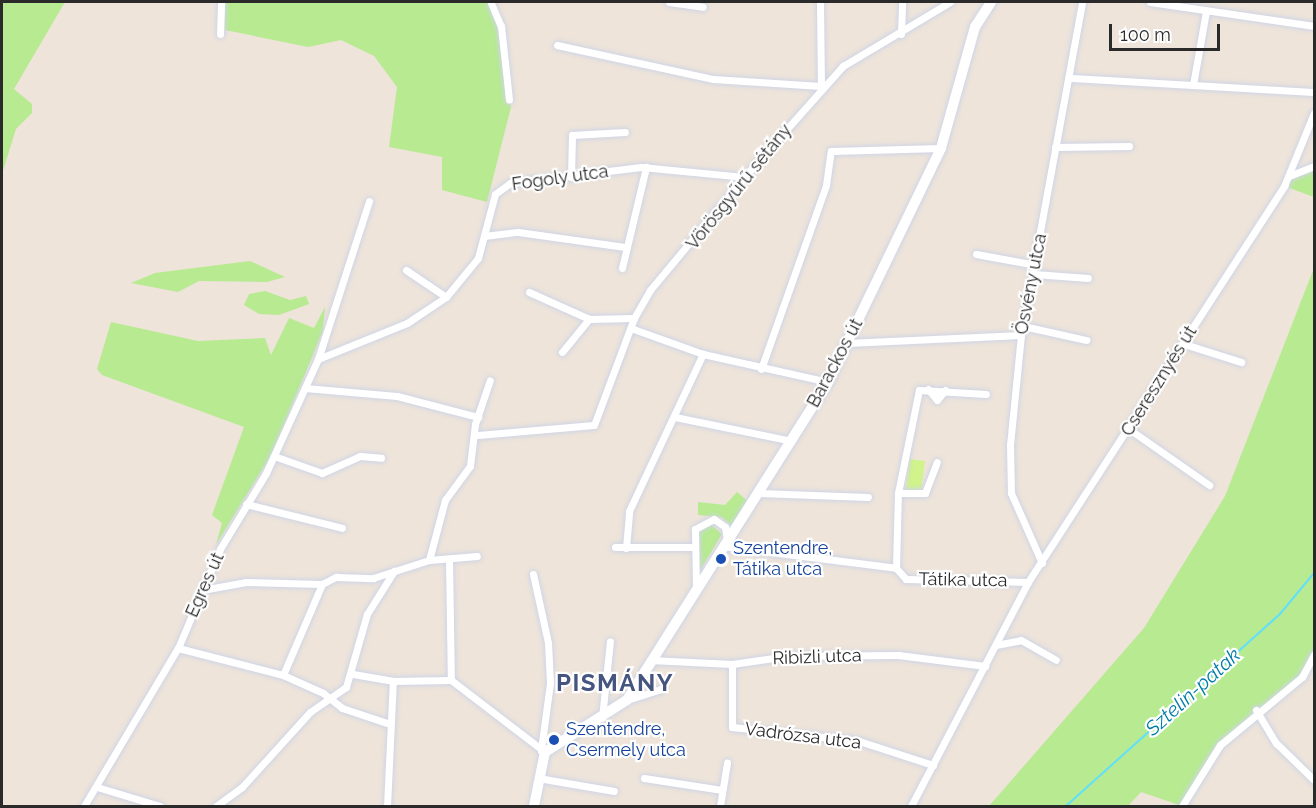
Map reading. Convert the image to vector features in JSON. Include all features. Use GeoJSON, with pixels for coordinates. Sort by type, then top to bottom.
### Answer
{"type":"FeatureCollection","features":[{"type":"Feature","properties":{"kind":"street"},"geometry":{"type":"LineString","coordinates":[[220,34],[221,2]]}},
{"type":"Feature","properties":{"kind":"street"},"geometry":{"type":"LineString","coordinates":[[491,2],[501,26],[509,99]]}},
{"type":"Feature","properties":{"kind":"street"},"geometry":{"type":"LineString","coordinates":[[669,2],[702,7]]}},
{"type":"Feature","properties":{"kind":"street"},"geometry":{"type":"LineString","coordinates":[[557,45],[713,79],[821,86],[820,2]]}},
{"type":"Feature","properties":{"kind":"street"},"geometry":{"type":"LineString","coordinates":[[901,34],[902,2]]}},
{"type":"Feature","properties":{"kind":"street","name":"Vörösgyűrű sétány"},"geometry":{"type":"LineString","coordinates":[[634,318],[744,177],[821,86],[843,66],[901,34],[950,2]]}},
{"type":"Feature","properties":{"kind":"street","name":"Barackos út"},"geometry":{"type":"LineString","coordinates":[[627,699],[828,382],[941,147],[975,27],[991,2]]}},
{"type":"Feature","properties":{"kind":"street","name":"Ösvény utca"},"geometry":{"type":"LineString","coordinates":[[1042,563],[1011,493],[1010,445],[1021,335],[1036,265],[1055,147],[1071,78],[1082,2]]}},
{"type":"Feature","properties":{"kind":"street"},"geometry":{"type":"LineString","coordinates":[[1150,2],[1314,26]]}},
{"type":"Feature","properties":{"kind":"street"},"geometry":{"type":"LineString","coordinates":[[1193,85],[1206,11]]}},
{"type":"Feature","properties":{"kind":"street"},"geometry":{"type":"LineString","coordinates":[[1071,78],[1314,92]]}},
{"type":"Feature","properties":{"kind":"street","name":"Cseresznyés út"},"geometry":{"type":"LineString","coordinates":[[911,807],[1028,582],[1130,429],[1289,176],[1314,113]]}},
{"type":"Feature","properties":{"kind":"street"},"geometry":{"type":"LineString","coordinates":[[571,177],[572,135],[625,132]]}},
{"type":"Feature","properties":{"kind":"street"},"geometry":{"type":"LineString","coordinates":[[1055,147],[1129,146]]}},
{"type":"Feature","properties":{"kind":"street"},"geometry":{"type":"LineString","coordinates":[[760,369],[826,185],[831,151],[941,147]]}},
{"type":"Feature","properties":{"kind":"street"},"geometry":{"type":"LineString","coordinates":[[1289,176],[1314,166]]}},
{"type":"Feature","properties":{"kind":"street"},"geometry":{"type":"LineString","coordinates":[[622,268],[625,247],[646,167]]}},
{"type":"Feature","properties":{"kind":"street","name":"Fogoly utca"},"geometry":{"type":"LineString","coordinates":[[318,359],[407,323],[446,297],[478,258],[501,187],[646,167],[744,177]]}},
{"type":"Feature","properties":{"kind":"street","name":"Egres út"},"geometry":{"type":"LineString","coordinates":[[84,807],[178,648],[202,590],[246,504],[274,456],[318,359],[369,201]]}},
{"type":"Feature","properties":{"kind":"street"},"geometry":{"type":"LineString","coordinates":[[484,236],[518,232],[625,247]]}},
{"type":"Feature","properties":{"kind":"street"},"geometry":{"type":"LineString","coordinates":[[976,254],[1036,265]]}},
{"type":"Feature","properties":{"kind":"street"},"geometry":{"type":"LineString","coordinates":[[406,270],[446,297]]}},
{"type":"Feature","properties":{"kind":"street"},"geometry":{"type":"LineString","coordinates":[[1034,274],[1088,278]]}},
{"type":"Feature","properties":{"kind":"street"},"geometry":{"type":"LineString","coordinates":[[478,435],[594,426],[633,329],[634,318],[589,319],[529,292]]}},
{"type":"Feature","properties":{"kind":"street"},"geometry":{"type":"LineString","coordinates":[[562,352],[589,319]]}},
{"type":"Feature","properties":{"kind":"street"},"geometry":{"type":"LineString","coordinates":[[1023,326],[1086,340]]}},
{"type":"Feature","properties":{"kind":"street"},"geometry":{"type":"LineString","coordinates":[[633,329],[703,354],[760,369],[828,382]]}},
{"type":"Feature","properties":{"kind":"street"},"geometry":{"type":"LineString","coordinates":[[847,343],[1021,335]]}},
{"type":"Feature","properties":{"kind":"street"},"geometry":{"type":"LineString","coordinates":[[1184,344],[1241,362]]}},
{"type":"Feature","properties":{"kind":"street"},"geometry":{"type":"LineString","coordinates":[[626,548],[629,511],[703,354]]}},
{"type":"Feature","properties":{"kind":"street"},"geometry":{"type":"LineString","coordinates":[[429,560],[442,508],[470,466],[478,435],[478,417],[490,380]]}},
{"type":"Feature","properties":{"kind":"street"},"geometry":{"type":"LineString","coordinates":[[305,388],[397,396],[478,417]]}},
{"type":"Feature","properties":{"kind":"street"},"geometry":{"type":"LineString","coordinates":[[896,568],[898,493],[919,392],[928,389],[986,394]]}},
{"type":"Feature","properties":{"kind":"street"},"geometry":{"type":"LineString","coordinates":[[675,417],[792,441]]}},
{"type":"Feature","properties":{"kind":"street"},"geometry":{"type":"LineString","coordinates":[[1130,429],[1209,485]]}},
{"type":"Feature","properties":{"kind":"street"},"geometry":{"type":"LineString","coordinates":[[274,456],[322,473],[360,456],[381,458]]}},
{"type":"Feature","properties":{"kind":"street"},"geometry":{"type":"LineString","coordinates":[[898,493],[925,493],[937,462]]}},
{"type":"Feature","properties":{"kind":"street"},"geometry":{"type":"LineString","coordinates":[[759,493],[868,497]]}},
{"type":"Feature","properties":{"kind":"street"},"geometry":{"type":"LineString","coordinates":[[246,504],[342,528]]}},
{"type":"Feature","properties":{"kind":"street"},"geometry":{"type":"LineString","coordinates":[[696,588],[693,547],[695,530],[710,519],[722,523],[725,542]]}},
{"type":"Feature","properties":{"kind":"street","name":"Tátika utca"},"geometry":{"type":"LineString","coordinates":[[725,542],[896,568],[906,579],[1028,582]]}},
{"type":"Feature","properties":{"kind":"street"},"geometry":{"type":"LineString","coordinates":[[615,547],[693,547]]}},
{"type":"Feature","properties":{"kind":"street"},"geometry":{"type":"LineString","coordinates":[[202,590],[246,582],[322,584],[394,570],[429,560],[477,556]]}},
{"type":"Feature","properties":{"kind":"street"},"geometry":{"type":"LineString","coordinates":[[449,559],[451,680]]}},
{"type":"Feature","properties":{"kind":"street"},"geometry":{"type":"LineString","coordinates":[[216,807],[242,787],[310,712],[331,700],[353,674],[367,614],[394,570]]}},
{"type":"Feature","properties":{"kind":"street"},"geometry":{"type":"LineString","coordinates":[[533,574],[548,643],[549,693],[534,807]]}},
{"type":"Feature","properties":{"kind":"street"},"geometry":{"type":"LineString","coordinates":[[283,675],[322,584]]}},
{"type":"Feature","properties":{"kind":"street"},"geometry":{"type":"LineString","coordinates":[[996,645],[1021,640],[1056,660]]}},
{"type":"Feature","properties":{"kind":"street"},"geometry":{"type":"LineString","coordinates":[[602,718],[610,641]]}},
{"type":"Feature","properties":{"kind":"street"},"geometry":{"type":"LineString","coordinates":[[178,648],[283,675],[331,700],[387,723]]}},
{"type":"Feature","properties":{"kind":"street","name":"Ribizli utca"},"geometry":{"type":"LineString","coordinates":[[650,660],[732,664],[838,654],[985,666]]}},
{"type":"Feature","properties":{"kind":"street"},"geometry":{"type":"LineString","coordinates":[[1182,807],[1198,774],[1256,710],[1302,677],[1314,654]]}},
{"type":"Feature","properties":{"kind":"street","name":"Vadrózsa utca"},"geometry":{"type":"LineString","coordinates":[[732,664],[732,727],[859,741],[933,765]]}},
{"type":"Feature","properties":{"kind":"street"},"geometry":{"type":"LineString","coordinates":[[353,674],[393,681],[451,680],[543,751]]}},
{"type":"Feature","properties":{"kind":"street"},"geometry":{"type":"LineString","coordinates":[[387,807],[387,723],[393,681]]}},
{"type":"Feature","properties":{"kind":"street","name":"Barackos út"},"geometry":{"type":"LineString","coordinates":[[543,751],[602,718],[627,699],[661,689]]}},
{"type":"Feature","properties":{"kind":"street"},"geometry":{"type":"LineString","coordinates":[[1256,710],[1287,757],[1314,780]]}},
{"type":"Feature","properties":{"kind":"street"},"geometry":{"type":"LineString","coordinates":[[720,807],[728,763]]}},
{"type":"Feature","properties":{"kind":"street"},"geometry":{"type":"LineString","coordinates":[[538,778],[614,791]]}},
{"type":"Feature","properties":{"kind":"street"},"geometry":{"type":"LineString","coordinates":[[644,778],[723,790]]}},
{"type":"Feature","properties":{"kind":"street"},"geometry":{"type":"LineString","coordinates":[[97,787],[160,807]]}},
{"type":"Feature","properties":{"kind":"green space"},"geometry":{"type":"Polygon","coordinates":[[[2,2],[65,2],[14,89],[32,104],[32,113],[16,129],[2,174],[2,2]]]}},
{"type":"Feature","properties":{"kind":"green space"},"geometry":{"type":"Polygon","coordinates":[[[222,2],[493,2],[511,107],[487,202],[442,190],[442,157],[389,147],[397,87],[374,56],[341,40],[308,47],[225,30],[222,2]]]}},
{"type":"Feature","properties":{"kind":"green space"},"geometry":{"type":"Polygon","coordinates":[[[1314,166],[1314,197],[1284,186],[1289,176],[1314,166]]]}},
{"type":"Feature","properties":{"kind":"green space"},"geometry":{"type":"Polygon","coordinates":[[[250,261],[285,277],[267,282],[199,281],[178,292],[131,283],[155,273],[250,261]]]}},
{"type":"Feature","properties":{"kind":"green space"},"geometry":{"type":"Polygon","coordinates":[[[1314,268],[1314,654],[1292,685],[1220,745],[1182,806],[1141,792],[1128,806],[989,806],[1144,628],[1225,496],[1314,268]]]}},
{"type":"Feature","properties":{"kind":"green space"},"geometry":{"type":"Polygon","coordinates":[[[265,291],[290,300],[306,296],[309,304],[279,315],[259,314],[244,305],[249,294],[265,291]]]}},
{"type":"Feature","properties":{"kind":"green space"},"geometry":{"type":"Polygon","coordinates":[[[325,307],[323,331],[272,454],[216,545],[222,523],[212,515],[244,427],[102,375],[97,369],[111,322],[198,341],[265,338],[271,355],[289,318],[314,328],[325,307]]]}},
{"type":"Feature","properties":{"kind":"green space"},"geometry":{"type":"Polygon","coordinates":[[[910,459],[925,461],[921,492],[906,489],[910,459]]]}},
{"type":"Feature","properties":{"kind":"green space"},"geometry":{"type":"Polygon","coordinates":[[[737,492],[749,502],[732,526],[721,517],[698,515],[698,502],[725,505],[737,492]]]}},
{"type":"Feature","properties":{"kind":"green space"},"geometry":{"type":"Polygon","coordinates":[[[708,522],[722,534],[697,576],[698,530],[708,522]]]}},
{"type":"Feature","properties":{"kind":"waterway","name":"Sztelin-patak"},"geometry":{"type":"LineString","coordinates":[[1066,806],[1280,614],[1314,573]]}},
{"type":"Feature","properties":{"kind":"place","name":"Szentendre, Tátika utca"},"geometry":{"type":"Point","coordinates":[721,559]}},
{"type":"Feature","properties":{"kind":"place","name":"Szentendre, Csermely utca"},"geometry":{"type":"Point","coordinates":[554,740]}},
{"type":"Feature","properties":{"kind":"district","name":"PISMÁNY"},"geometry":{"type":"Point","coordinates":[615,683]}}]}
